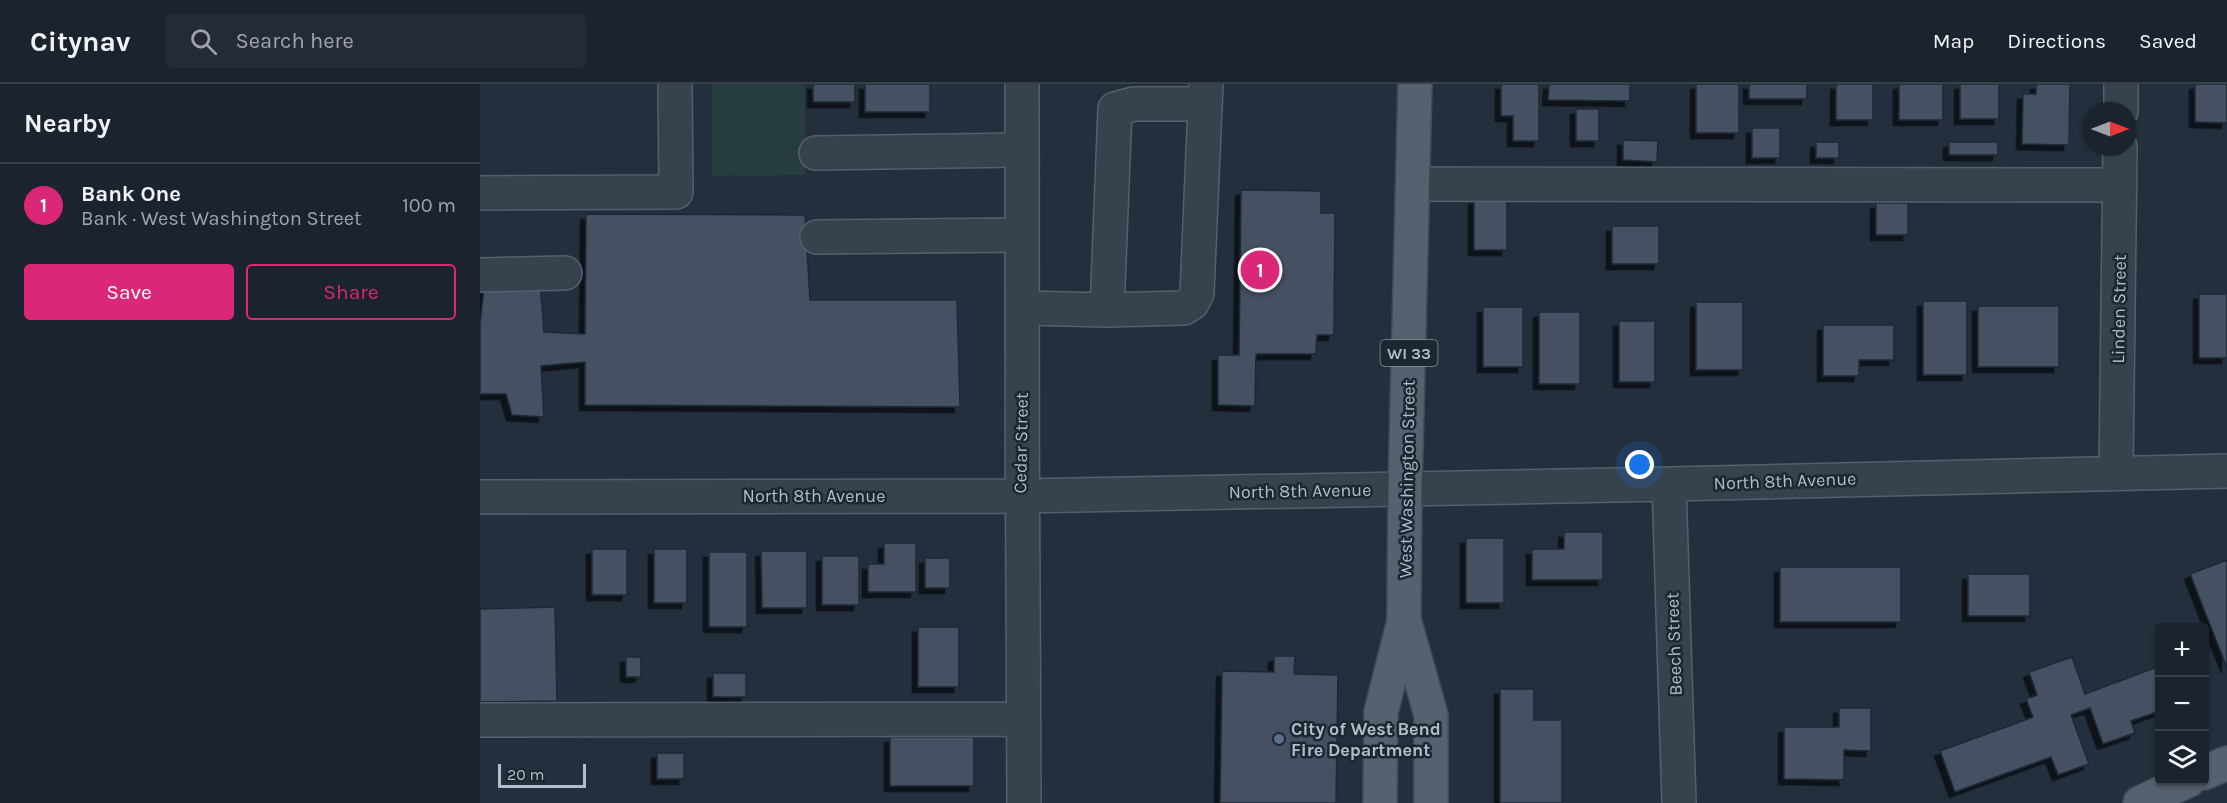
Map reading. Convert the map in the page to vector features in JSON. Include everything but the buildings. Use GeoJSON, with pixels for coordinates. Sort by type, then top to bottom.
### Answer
{"type":"FeatureCollection","features":[{"type":"Feature","properties":{"kind":"main road","name":"West Washington Street"},"geometry":{"type":"LineString","coordinates":[[1380,803],[1381,712],[1404,621],[1415,84]]}},
{"type":"Feature","properties":{"kind":"main road","name":"West Washington Street"},"geometry":{"type":"LineString","coordinates":[[1404,621],[1431,715],[1431,803]]}},
{"type":"Feature","properties":{"kind":"main road"},"geometry":{"type":"LineString","coordinates":[[2209,771],[2227,763]]}},
{"type":"Feature","properties":{"kind":"main road"},"geometry":{"type":"LineString","coordinates":[[2140,803],[2178,785]]}},
{"type":"Feature","properties":{"kind":"street"},"geometry":{"type":"LineString","coordinates":[[480,193],[676,192],[675,84]]}},
{"type":"Feature","properties":{"kind":"street","name":"Cedar Street"},"geometry":{"type":"LineString","coordinates":[[1022,84],[1021,496],[1024,803]]}},
{"type":"Feature","properties":{"kind":"street"},"geometry":{"type":"LineString","coordinates":[[2121,84],[2121,102]]}},
{"type":"Feature","properties":{"kind":"street"},"geometry":{"type":"LineString","coordinates":[[1023,308],[1107,310],[1184,308],[1192,303],[1197,293],[1205,94],[1134,104],[1115,109],[1107,310]]}},
{"type":"Feature","properties":{"kind":"street"},"geometry":{"type":"LineString","coordinates":[[816,153],[1022,150]]}},
{"type":"Feature","properties":{"kind":"street","name":"Linden Street"},"geometry":{"type":"LineString","coordinates":[[2116,472],[2120,156]]}},
{"type":"Feature","properties":{"kind":"street"},"geometry":{"type":"LineString","coordinates":[[1413,184],[2120,185]]}},
{"type":"Feature","properties":{"kind":"street"},"geometry":{"type":"LineString","coordinates":[[817,237],[1021,235]]}},
{"type":"Feature","properties":{"kind":"street"},"geometry":{"type":"LineString","coordinates":[[480,275],[565,273]]}},
{"type":"Feature","properties":{"kind":"street","name":"North 8th Avenue"},"geometry":{"type":"LineString","coordinates":[[480,497],[1021,496],[2227,471]]}},
{"type":"Feature","properties":{"kind":"street","name":"Beech Street"},"geometry":{"type":"LineString","coordinates":[[1669,484],[1679,803]]}},
{"type":"Feature","properties":{"kind":"street"},"geometry":{"type":"LineString","coordinates":[[480,720],[1023,719]]}},
{"type":"Feature","properties":{"kind":"green space"},"geometry":{"type":"Polygon","coordinates":[[[712,84],[805,84],[805,175],[712,176],[712,84]]]}},
{"type":"Feature","properties":{"kind":"place","name":"Bank One"},"geometry":{"type":"Point","coordinates":[1260,270]}},
{"type":"Feature","properties":{"kind":"place","name":"City of West Bend Fire Department"},"geometry":{"type":"Point","coordinates":[1279,739]}}]}
